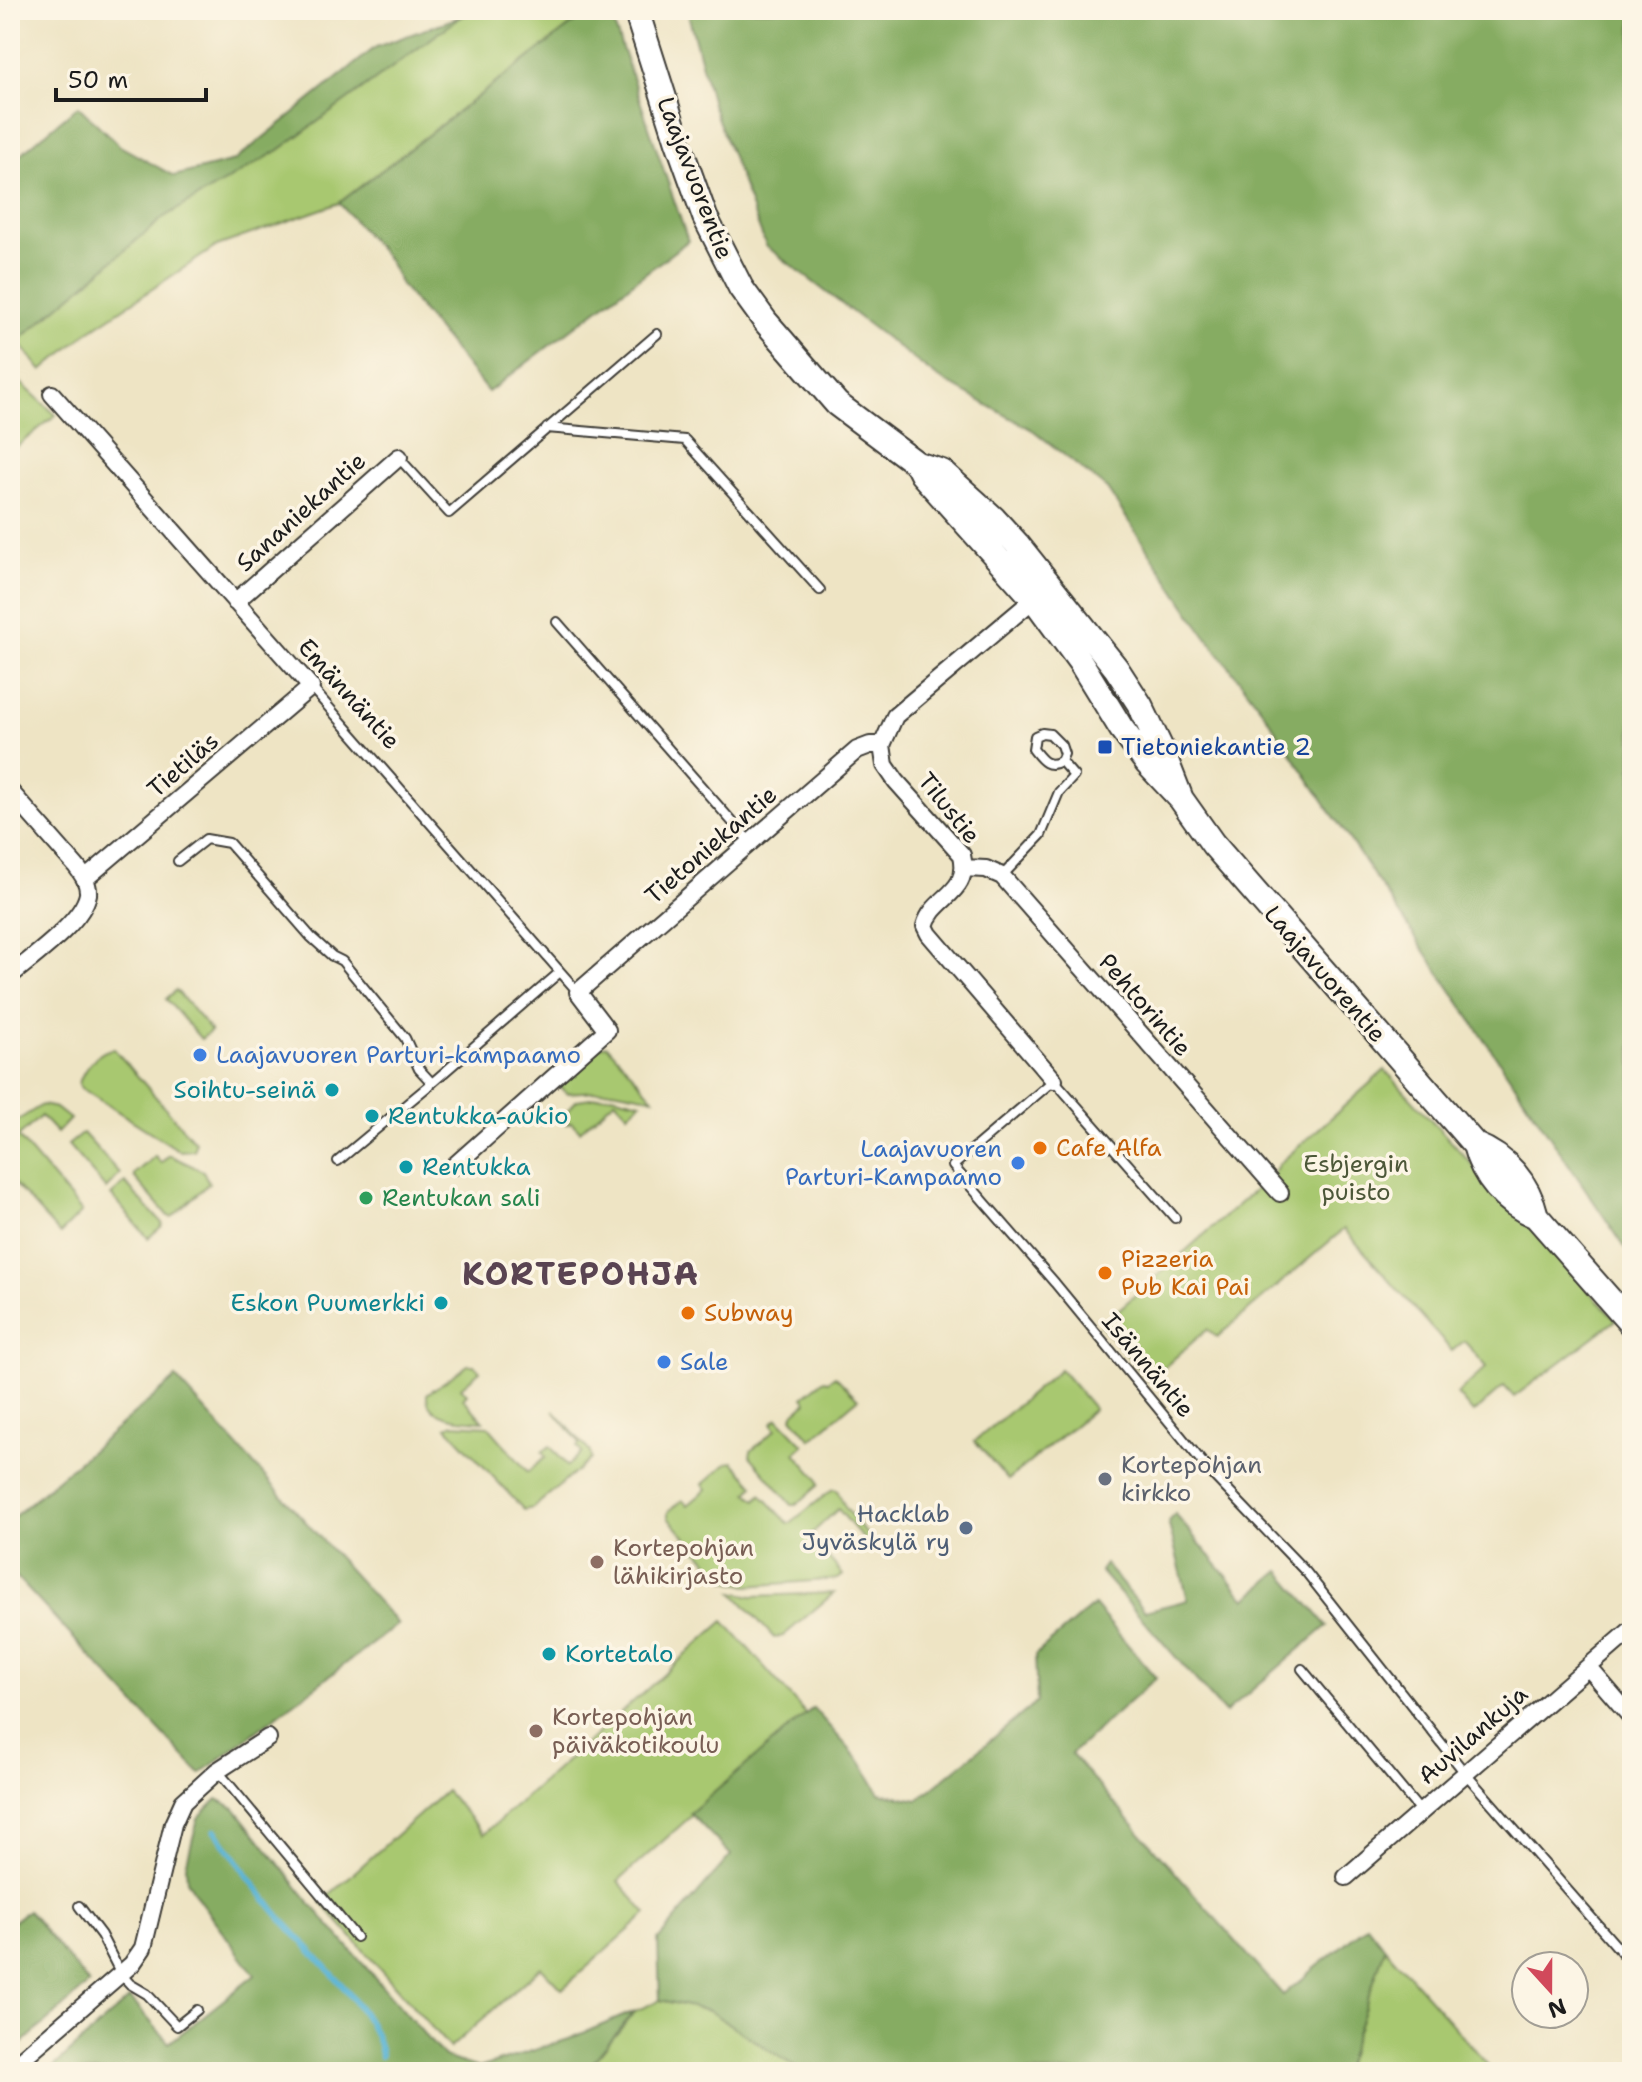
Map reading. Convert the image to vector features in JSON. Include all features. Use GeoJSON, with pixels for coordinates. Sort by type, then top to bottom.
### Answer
{"type":"FeatureCollection","features":[{"type":"Feature","properties":{"kind":"main road","name":"Laajavuorentie"},"geometry":{"type":"LineString","coordinates":[[636,10],[705,217],[741,288],[765,321],[837,404],[917,464],[942,472],[1017,544],[1042,592],[1116,668],[1140,705],[1181,799],[1213,844],[1475,1145],[1480,1168],[1515,1207],[1536,1216],[1632,1325]]}},
{"type":"Feature","properties":{"kind":"street","name":"Emännäntie"},"geometry":{"type":"LineString","coordinates":[[52,394],[311,687]]}},
{"type":"Feature","properties":{"kind":"street","name":"Sananiekantie"},"geometry":{"type":"LineString","coordinates":[[235,602],[399,457]]}},
{"type":"Feature","properties":{"kind":"street"},"geometry":{"type":"LineString","coordinates":[[882,745],[895,716],[1042,592]]}},
{"type":"Feature","properties":{"kind":"street","name":"Tietiläs"},"geometry":{"type":"LineString","coordinates":[[85,879],[311,687]]}},
{"type":"Feature","properties":{"kind":"street","name":"Tietoniekantie"},"geometry":{"type":"LineString","coordinates":[[578,992],[857,750],[882,745]]}},
{"type":"Feature","properties":{"kind":"street","name":"Tilustie"},"geometry":{"type":"LineString","coordinates":[[882,745],[885,765],[896,781],[962,855],[965,868],[963,877],[950,896],[928,915],[925,926],[929,934],[1054,1080]]}},
{"type":"Feature","properties":{"kind":"street"},"geometry":{"type":"LineString","coordinates":[[10,791],[85,879],[88,895],[74,919],[10,976]]}},
{"type":"Feature","properties":{"kind":"street"},"geometry":{"type":"LineString","coordinates":[[965,868],[986,869],[1002,876]]}},
{"type":"Feature","properties":{"kind":"street","name":"Pehtorintie"},"geometry":{"type":"LineString","coordinates":[[1002,876],[1280,1193]]}},
{"type":"Feature","properties":{"kind":"street","name":"Emännäntie"},"geometry":{"type":"LineString","coordinates":[[454,1166],[607,1030],[578,992]]}},
{"type":"Feature","properties":{"kind":"street","name":"Auvilankuja"},"geometry":{"type":"LineString","coordinates":[[1346,1877],[1632,1629]]}},
{"type":"Feature","properties":{"kind":"street"},"geometry":{"type":"LineString","coordinates":[[1589,1668],[1632,1718]]}},
{"type":"Feature","properties":{"kind":"street"},"geometry":{"type":"LineString","coordinates":[[10,2069],[121,1974],[143,1948],[173,1824],[183,1802],[217,1771],[268,1738]]}},
{"type":"Feature","properties":{"kind":"lane"},"geometry":{"type":"LineString","coordinates":[[399,457],[449,513],[657,334]]}},
{"type":"Feature","properties":{"kind":"lane"},"geometry":{"type":"LineString","coordinates":[[547,428],[685,440],[820,590]]}},
{"type":"Feature","properties":{"kind":"lane"},"geometry":{"type":"LineString","coordinates":[[557,622],[750,842]]}},
{"type":"Feature","properties":{"kind":"lane","name":"Emännäntie"},"geometry":{"type":"LineString","coordinates":[[311,687],[578,992]]}},
{"type":"Feature","properties":{"kind":"lane"},"geometry":{"type":"LineString","coordinates":[[1002,876],[1041,835],[1059,792],[1074,776],[1061,761]]}},
{"type":"Feature","properties":{"kind":"lane"},"geometry":{"type":"LineString","coordinates":[[178,861],[206,839],[229,843],[301,927],[332,956],[342,961],[405,1038],[419,1069],[432,1083]]}},
{"type":"Feature","properties":{"kind":"lane"},"geometry":{"type":"LineString","coordinates":[[338,1161],[560,972]]}},
{"type":"Feature","properties":{"kind":"lane"},"geometry":{"type":"LineString","coordinates":[[1054,1080],[1175,1218]]}},
{"type":"Feature","properties":{"kind":"lane","name":"Isännäntie"},"geometry":{"type":"LineString","coordinates":[[1054,1080],[953,1166],[1055,1283],[1212,1474],[1306,1572],[1465,1773],[1632,1964]]}},
{"type":"Feature","properties":{"kind":"lane"},"geometry":{"type":"LineString","coordinates":[[1302,1669],[1421,1812]]}},
{"type":"Feature","properties":{"kind":"lane"},"geometry":{"type":"LineString","coordinates":[[217,1771],[356,1937]]}},
{"type":"Feature","properties":{"kind":"lane"},"geometry":{"type":"LineString","coordinates":[[79,1906],[101,1935],[121,1974],[130,1984],[147,1994],[177,2026],[197,2010]]}},
{"type":"Feature","properties":{"kind":"green space"},"geometry":{"type":"Polygon","coordinates":[[[479,10],[591,10],[339,203],[217,246],[89,331],[42,371],[18,341],[164,217],[279,150],[462,16],[479,10]]]}},
{"type":"Feature","properties":{"kind":"green space"},"geometry":{"type":"Polygon","coordinates":[[[591,10],[609,10],[688,241],[488,392],[401,285],[389,261],[339,203],[591,10]]]}},
{"type":"Feature","properties":{"kind":"green space"},"geometry":{"type":"Polygon","coordinates":[[[687,10],[1632,10],[1632,1258],[1260,707],[1207,638],[1107,489],[1034,431],[937,377],[766,246],[712,104],[687,10]]]}},
{"type":"Feature","properties":{"kind":"green space"},"geometry":{"type":"Polygon","coordinates":[[[462,16],[279,150],[164,217],[18,341],[10,334],[10,163],[78,106],[120,146],[174,176],[234,161],[376,47],[462,16]]]}},
{"type":"Feature","properties":{"kind":"green space"},"geometry":{"type":"Polygon","coordinates":[[[10,373],[56,415],[10,452],[10,373]]]}},
{"type":"Feature","properties":{"kind":"green space"},"geometry":{"type":"Polygon","coordinates":[[[176,990],[211,1031],[201,1039],[166,999],[176,990]]]}},
{"type":"Feature","properties":{"kind":"green space"},"geometry":{"type":"Polygon","coordinates":[[[607,1045],[654,1098],[613,1090],[567,1093],[560,1087],[560,1079],[598,1047],[607,1045]]]}},
{"type":"Feature","properties":{"kind":"green space"},"geometry":{"type":"Polygon","coordinates":[[[114,1049],[195,1142],[194,1150],[180,1151],[81,1088],[81,1078],[92,1061],[103,1052],[114,1049]]]}},
{"type":"Feature","properties":{"kind":"green space","name":"Esbjergin puisto"},"geometry":{"type":"Polygon","coordinates":[[[1385,1070],[1616,1320],[1514,1397],[1504,1386],[1473,1413],[1457,1394],[1487,1367],[1464,1341],[1452,1351],[1344,1229],[1217,1337],[1207,1329],[1149,1381],[1101,1325],[1272,1175],[1279,1164],[1385,1070]]]}},
{"type":"Feature","properties":{"kind":"green space"},"geometry":{"type":"Polygon","coordinates":[[[612,1095],[641,1102],[628,1114],[615,1100],[580,1131],[571,1122],[566,1124],[568,1110],[577,1100],[612,1095]]]}},
{"type":"Feature","properties":{"kind":"green space"},"geometry":{"type":"Polygon","coordinates":[[[42,1105],[56,1108],[70,1119],[57,1133],[41,1116],[18,1137],[82,1212],[60,1234],[10,1179],[10,1125],[42,1105]]]}},
{"type":"Feature","properties":{"kind":"green space"},"geometry":{"type":"Polygon","coordinates":[[[83,1133],[120,1174],[106,1189],[68,1145],[83,1133]]]}},
{"type":"Feature","properties":{"kind":"green space"},"geometry":{"type":"Polygon","coordinates":[[[169,1155],[203,1171],[209,1183],[172,1217],[134,1177],[155,1156],[161,1163],[169,1155]]]}},
{"type":"Feature","properties":{"kind":"green space"},"geometry":{"type":"Polygon","coordinates":[[[125,1183],[163,1225],[148,1238],[111,1195],[125,1183]]]}},
{"type":"Feature","properties":{"kind":"green space"},"geometry":{"type":"Polygon","coordinates":[[[468,1365],[474,1365],[480,1371],[461,1387],[467,1394],[463,1398],[483,1421],[447,1416],[432,1409],[428,1402],[427,1394],[468,1365]]]}},
{"type":"Feature","properties":{"kind":"green space"},"geometry":{"type":"Polygon","coordinates":[[[1060,1369],[1094,1409],[1008,1480],[975,1441],[1060,1369]]]}},
{"type":"Feature","properties":{"kind":"green space"},"geometry":{"type":"Polygon","coordinates":[[[835,1376],[858,1399],[811,1439],[792,1417],[793,1414],[807,1402],[803,1397],[824,1380],[835,1376]]]}},
{"type":"Feature","properties":{"kind":"green space"},"geometry":{"type":"Polygon","coordinates":[[[176,1378],[398,1624],[200,1774],[10,1570],[10,1520],[176,1378]]]}},
{"type":"Feature","properties":{"kind":"green space"},"geometry":{"type":"Polygon","coordinates":[[[554,1411],[590,1452],[591,1459],[533,1508],[524,1510],[447,1427],[453,1424],[488,1426],[528,1472],[546,1457],[542,1452],[550,1446],[567,1466],[582,1453],[577,1446],[580,1443],[554,1411]]]}},
{"type":"Feature","properties":{"kind":"green space"},"geometry":{"type":"Polygon","coordinates":[[[778,1418],[804,1445],[795,1453],[817,1478],[819,1485],[796,1505],[792,1505],[750,1456],[751,1451],[776,1429],[772,1423],[778,1418]]]}},
{"type":"Feature","properties":{"kind":"green space"},"geometry":{"type":"Polygon","coordinates":[[[733,1462],[754,1485],[748,1493],[756,1500],[761,1494],[789,1524],[833,1489],[837,1490],[845,1507],[877,1547],[873,1550],[838,1509],[810,1535],[843,1575],[838,1579],[748,1586],[725,1580],[668,1518],[668,1512],[682,1500],[688,1505],[707,1489],[703,1484],[727,1463],[733,1462]]]}},
{"type":"Feature","properties":{"kind":"green space"},"geometry":{"type":"Polygon","coordinates":[[[1175,1514],[1246,1599],[1280,1571],[1327,1626],[1225,1713],[1100,1571],[1105,1564],[1145,1611],[1188,1600],[1168,1521],[1175,1514]]]}},
{"type":"Feature","properties":{"kind":"green space"},"geometry":{"type":"Polygon","coordinates":[[[733,1592],[752,1596],[834,1593],[783,1636],[774,1638],[733,1592]]]}},
{"type":"Feature","properties":{"kind":"green space"},"geometry":{"type":"Polygon","coordinates":[[[1094,1605],[1156,1678],[1071,1754],[1283,1995],[1367,1925],[1385,1948],[1343,2072],[804,2072],[709,2011],[660,2000],[658,1940],[731,1855],[690,1813],[813,1708],[861,1762],[879,1793],[918,1800],[1037,1702],[1035,1655],[1094,1605]]]}},
{"type":"Feature","properties":{"kind":"green space"},"geometry":{"type":"Polygon","coordinates":[[[724,1621],[806,1714],[618,1881],[647,1914],[562,1989],[541,1967],[450,2048],[321,1902],[446,1791],[484,1834],[724,1621]]]}},
{"type":"Feature","properties":{"kind":"green space"},"geometry":{"type":"Polygon","coordinates":[[[217,1799],[235,1808],[310,1903],[444,2057],[479,2068],[569,2039],[635,2011],[585,2072],[48,2072],[130,1998],[169,2043],[255,1975],[187,1880],[186,1865],[198,1818],[217,1799]]]}},
{"type":"Feature","properties":{"kind":"green space"},"geometry":{"type":"Polygon","coordinates":[[[28,1910],[89,1984],[10,2054],[10,1924],[28,1910]]]}},
{"type":"Feature","properties":{"kind":"green space"},"geometry":{"type":"Polygon","coordinates":[[[1385,1948],[1494,2072],[1343,2072],[1385,1948]]]}},
{"type":"Feature","properties":{"kind":"green space"},"geometry":{"type":"Polygon","coordinates":[[[660,2000],[709,2011],[804,2072],[585,2072],[635,2011],[660,2000]]]}},
{"type":"Feature","properties":{"kind":"waterway"},"geometry":{"type":"LineString","coordinates":[[215,1830],[272,1908],[355,2002],[377,2039],[381,2056]]}},
{"type":"Feature","properties":{"kind":"place","name":"Tietoniekantie 2"},"geometry":{"type":"Point","coordinates":[1105,747]}},
{"type":"Feature","properties":{"kind":"place","name":"Laajavuoren Parturi-kampaamo"},"geometry":{"type":"Point","coordinates":[200,1055]}},
{"type":"Feature","properties":{"kind":"place","name":"Soihtu-seinä"},"geometry":{"type":"Point","coordinates":[332,1090]}},
{"type":"Feature","properties":{"kind":"place","name":"Rentukka-aukio"},"geometry":{"type":"Point","coordinates":[372,1116]}},
{"type":"Feature","properties":{"kind":"place","name":"Cafe Alfa"},"geometry":{"type":"Point","coordinates":[1040,1148]}},
{"type":"Feature","properties":{"kind":"place","name":"Laajavuoren Parturi-Kampaamo"},"geometry":{"type":"Point","coordinates":[1018,1163]}},
{"type":"Feature","properties":{"kind":"place","name":"Rentukka"},"geometry":{"type":"Point","coordinates":[406,1167]}},
{"type":"Feature","properties":{"kind":"place","name":"Rentukan sali"},"geometry":{"type":"Point","coordinates":[366,1198]}},
{"type":"Feature","properties":{"kind":"place","name":"Pizzeria Pub Kai Pai"},"geometry":{"type":"Point","coordinates":[1105,1273]}},
{"type":"Feature","properties":{"kind":"place","name":"Eskon Puumerkki"},"geometry":{"type":"Point","coordinates":[441,1303]}},
{"type":"Feature","properties":{"kind":"place","name":"Subway"},"geometry":{"type":"Point","coordinates":[688,1313]}},
{"type":"Feature","properties":{"kind":"place","name":"Sale"},"geometry":{"type":"Point","coordinates":[664,1362]}},
{"type":"Feature","properties":{"kind":"place","name":"Kortepohjan kirkko"},"geometry":{"type":"Point","coordinates":[1105,1479]}},
{"type":"Feature","properties":{"kind":"place","name":"Hacklab Jyväskylä ry"},"geometry":{"type":"Point","coordinates":[966,1528]}},
{"type":"Feature","properties":{"kind":"place","name":"Kortepohjan lähikirjasto"},"geometry":{"type":"Point","coordinates":[597,1562]}},
{"type":"Feature","properties":{"kind":"place","name":"Kortetalo"},"geometry":{"type":"Point","coordinates":[549,1654]}},
{"type":"Feature","properties":{"kind":"place","name":"Kortepohjan päiväkotikoulu"},"geometry":{"type":"Point","coordinates":[536,1731]}},
{"type":"Feature","properties":{"kind":"district","name":"KORTEPOHJA"},"geometry":{"type":"Point","coordinates":[581,1273]}}]}
